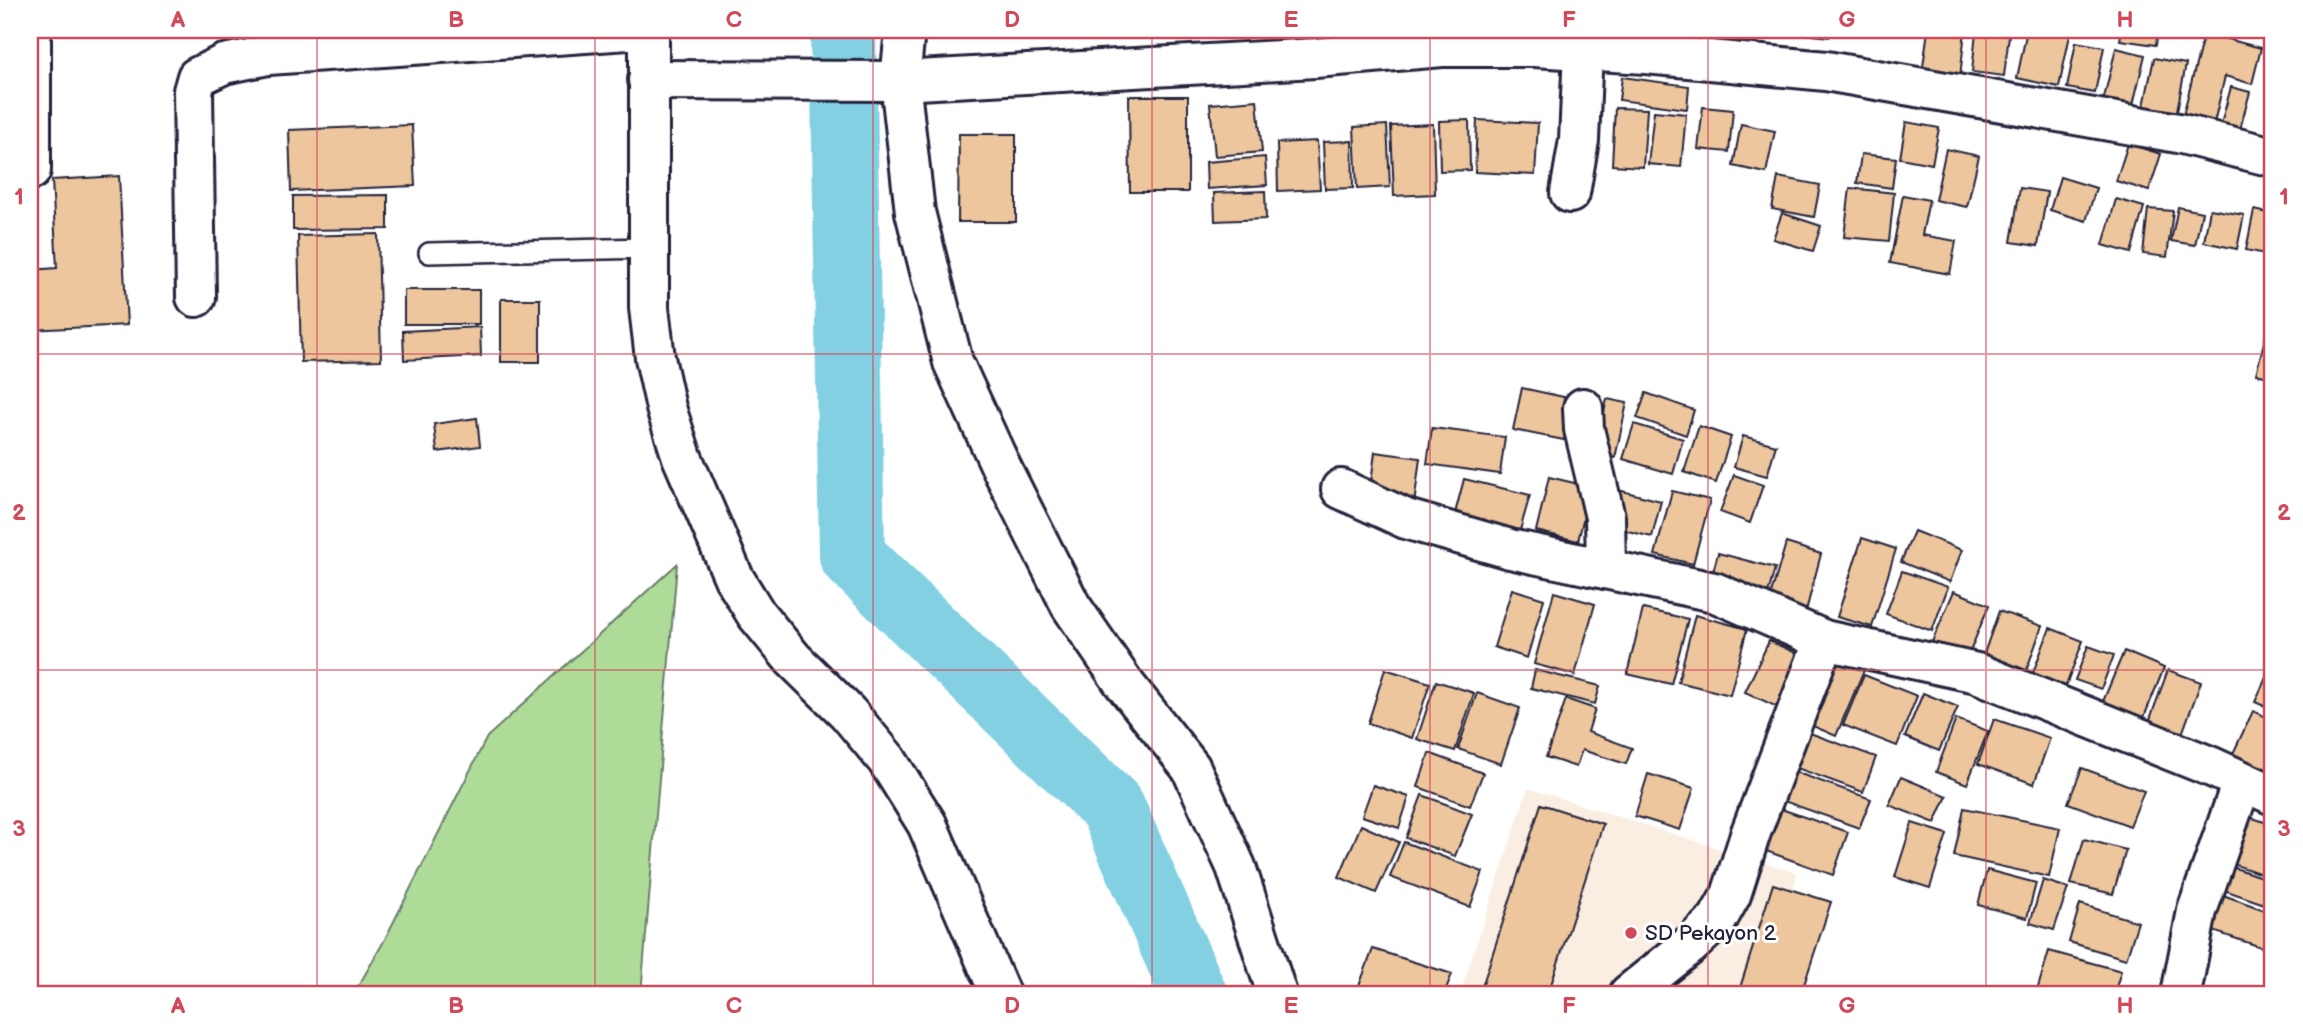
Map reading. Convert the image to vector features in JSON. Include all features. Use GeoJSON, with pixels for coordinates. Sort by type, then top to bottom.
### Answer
{"type":"FeatureCollection","features":[{"type":"Feature","properties":{"kind":"street"},"geometry":{"type":"LineString","coordinates":[[31,30],[31,170]]}},
{"type":"Feature","properties":{"kind":"street"},"geometry":{"type":"LineString","coordinates":[[196,297],[193,90],[197,77],[224,64],[268,55],[628,30]]}},
{"type":"Feature","properties":{"kind":"street"},"geometry":{"type":"LineString","coordinates":[[649,30],[649,308],[655,358],[681,457],[734,578],[756,614],[778,641],[848,713],[887,760],[927,824],[1000,994]]}},
{"type":"Feature","properties":{"kind":"street"},"geometry":{"type":"LineString","coordinates":[[905,30],[900,81],[915,212],[953,362],[1070,606],[1123,682],[1191,768],[1236,867],[1277,994]]}},
{"type":"Feature","properties":{"kind":"street"},"geometry":{"type":"LineString","coordinates":[[648,80],[900,81],[1315,58],[1442,47],[1534,47],[1826,71],[2178,133],[2273,157]]}},
{"type":"Feature","properties":{"kind":"street"},"geometry":{"type":"LineString","coordinates":[[1570,193],[1579,140],[1583,50]]}},
{"type":"Feature","properties":{"kind":"street"},"geometry":{"type":"LineString","coordinates":[[1583,408],[1584,429],[1605,517],[1606,569]]}},
{"type":"Feature","properties":{"kind":"street"},"geometry":{"type":"LineString","coordinates":[[1341,489],[1406,520],[1510,549],[1714,592],[1824,640],[1977,673],[2258,788],[2197,911],[2182,994]]}},
{"type":"Feature","properties":{"kind":"street"},"geometry":{"type":"LineString","coordinates":[[1629,994],[1717,920],[1731,895],[1751,832],[1824,640]]}},
{"type":"Feature","properties":{"kind":"lane"},"geometry":{"type":"LineString","coordinates":[[429,253],[648,248]]}},
{"type":"Feature","properties":{"kind":"shaded area","name":"SD Pekayon 2"},"geometry":{"type":"Polygon","coordinates":[[[1528,788],[1797,873],[1768,994],[1460,994],[1528,788]]]}},
{"type":"Feature","properties":{"kind":"green space"},"geometry":{"type":"Polygon","coordinates":[[[677,564],[641,994],[354,994],[384,941],[487,737],[677,564]]]}},
{"type":"Feature","properties":{"kind":"building"},"geometry":{"type":"Polygon","coordinates":[[[1768,30],[1830,30],[1829,37],[1768,30]]]}},
{"type":"Feature","properties":{"kind":"building"},"geometry":{"type":"Polygon","coordinates":[[[1928,30],[1965,30],[1960,78],[1922,74],[1928,30]]]}},
{"type":"Feature","properties":{"kind":"building"},"geometry":{"type":"Polygon","coordinates":[[[2027,30],[2071,30],[2059,87],[2017,78],[2027,30]]]}},
{"type":"Feature","properties":{"kind":"building"},"geometry":{"type":"Polygon","coordinates":[[[2122,30],[2158,30],[2156,45],[2120,40],[2122,30]]]}},
{"type":"Feature","properties":{"kind":"building"},"geometry":{"type":"Polygon","coordinates":[[[1976,31],[2009,35],[2004,76],[1972,72],[1976,31]]]}},
{"type":"Feature","properties":{"kind":"building"},"geometry":{"type":"Polygon","coordinates":[[[2204,33],[2261,48],[2252,84],[2225,76],[2214,123],[2183,115],[2204,33]]]}},
{"type":"Feature","properties":{"kind":"building"},"geometry":{"type":"Polygon","coordinates":[[[2076,42],[2104,47],[2095,93],[2067,88],[2076,42]]]}},
{"type":"Feature","properties":{"kind":"building"},"geometry":{"type":"Polygon","coordinates":[[[2116,48],[2145,55],[2132,109],[2103,102],[2116,48]]]}},
{"type":"Feature","properties":{"kind":"building"},"geometry":{"type":"Polygon","coordinates":[[[2154,58],[2186,64],[2176,116],[2143,111],[2154,58]]]}},
{"type":"Feature","properties":{"kind":"building"},"geometry":{"type":"Polygon","coordinates":[[[1622,77],[1689,86],[1687,109],[1619,100],[1622,77]]]}},
{"type":"Feature","properties":{"kind":"building"},"geometry":{"type":"Polygon","coordinates":[[[2231,87],[2250,92],[2240,129],[2221,124],[2231,87]]]}},
{"type":"Feature","properties":{"kind":"building"},"geometry":{"type":"Polygon","coordinates":[[[1129,96],[1188,96],[1188,192],[1130,192],[1129,96]]]}},
{"type":"Feature","properties":{"kind":"building"},"geometry":{"type":"Polygon","coordinates":[[[1257,100],[1262,152],[1215,156],[1210,104],[1257,100]]]}},
{"type":"Feature","properties":{"kind":"building"},"geometry":{"type":"Polygon","coordinates":[[[1703,107],[1733,110],[1729,152],[1698,149],[1703,107]]]}},
{"type":"Feature","properties":{"kind":"building"},"geometry":{"type":"Polygon","coordinates":[[[1615,108],[1647,109],[1643,167],[1612,165],[1615,108]]]}},
{"type":"Feature","properties":{"kind":"building"},"geometry":{"type":"Polygon","coordinates":[[[1654,111],[1686,114],[1681,167],[1648,164],[1654,111]]]}},
{"type":"Feature","properties":{"kind":"building"},"geometry":{"type":"Polygon","coordinates":[[[1469,120],[1470,170],[1440,171],[1439,121],[1469,120]]]}},
{"type":"Feature","properties":{"kind":"building"},"geometry":{"type":"Polygon","coordinates":[[[1477,120],[1538,123],[1535,175],[1475,172],[1477,120]]]}},
{"type":"Feature","properties":{"kind":"building"},"geometry":{"type":"Polygon","coordinates":[[[1906,122],[1939,128],[1932,164],[1900,158],[1906,122]]]}},
{"type":"Feature","properties":{"kind":"building"},"geometry":{"type":"Polygon","coordinates":[[[1433,124],[1435,194],[1394,196],[1391,126],[1433,124]]]}},
{"type":"Feature","properties":{"kind":"building"},"geometry":{"type":"Polygon","coordinates":[[[1741,124],[1775,131],[1766,173],[1733,166],[1741,124]]]}},
{"type":"Feature","properties":{"kind":"building"},"geometry":{"type":"Polygon","coordinates":[[[412,125],[415,186],[291,191],[289,130],[412,125]]]}},
{"type":"Feature","properties":{"kind":"building"},"geometry":{"type":"Polygon","coordinates":[[[1387,125],[1390,187],[1357,189],[1354,127],[1387,125]]]}},
{"type":"Feature","properties":{"kind":"building"},"geometry":{"type":"Polygon","coordinates":[[[959,134],[1016,134],[1016,222],[958,222],[959,134]]]}},
{"type":"Feature","properties":{"kind":"building"},"geometry":{"type":"Polygon","coordinates":[[[1317,141],[1320,189],[1278,191],[1277,143],[1317,141]]]}},
{"type":"Feature","properties":{"kind":"building"},"geometry":{"type":"Polygon","coordinates":[[[1352,141],[1353,188],[1325,189],[1323,142],[1352,141]]]}},
{"type":"Feature","properties":{"kind":"building"},"geometry":{"type":"Polygon","coordinates":[[[2128,144],[2161,154],[2149,191],[2116,181],[2128,144]]]}},
{"type":"Feature","properties":{"kind":"building"},"geometry":{"type":"Polygon","coordinates":[[[1946,149],[1979,156],[1967,207],[1935,200],[1946,149]]]}},
{"type":"Feature","properties":{"kind":"building"},"geometry":{"type":"Polygon","coordinates":[[[1861,154],[1896,158],[1892,188],[1857,183],[1861,154]]]}},
{"type":"Feature","properties":{"kind":"building"},"geometry":{"type":"Polygon","coordinates":[[[1265,157],[1267,185],[1207,189],[1206,162],[1265,157]]]}},
{"type":"Feature","properties":{"kind":"building"},"geometry":{"type":"Polygon","coordinates":[[[119,176],[127,325],[30,330],[30,270],[57,268],[52,180],[119,176]]]}},
{"type":"Feature","properties":{"kind":"building"},"geometry":{"type":"Polygon","coordinates":[[[1778,177],[1820,185],[1814,217],[1772,209],[1778,177]]]}},
{"type":"Feature","properties":{"kind":"building"},"geometry":{"type":"Polygon","coordinates":[[[2060,177],[2096,188],[2086,221],[2050,210],[2060,177]]]}},
{"type":"Feature","properties":{"kind":"building"},"geometry":{"type":"Polygon","coordinates":[[[1850,188],[1894,193],[1889,241],[1844,237],[1850,188]]]}},
{"type":"Feature","properties":{"kind":"building"},"geometry":{"type":"Polygon","coordinates":[[[2020,188],[2047,192],[2038,246],[2011,242],[2020,188]]]}},
{"type":"Feature","properties":{"kind":"building"},"geometry":{"type":"Polygon","coordinates":[[[1265,191],[1266,219],[1215,221],[1214,193],[1265,191]]]}},
{"type":"Feature","properties":{"kind":"building"},"geometry":{"type":"Polygon","coordinates":[[[388,195],[388,229],[293,230],[293,196],[388,195]]]}},
{"type":"Feature","properties":{"kind":"building"},"geometry":{"type":"Polygon","coordinates":[[[1903,195],[1929,200],[1922,235],[1956,241],[1950,274],[1890,263],[1903,195]]]}},
{"type":"Feature","properties":{"kind":"building"},"geometry":{"type":"Polygon","coordinates":[[[2116,199],[2144,207],[2131,253],[2103,245],[2116,199]]]}},
{"type":"Feature","properties":{"kind":"building"},"geometry":{"type":"Polygon","coordinates":[[[2178,207],[2202,212],[2195,245],[2171,241],[2178,207]]]}},
{"type":"Feature","properties":{"kind":"building"},"geometry":{"type":"Polygon","coordinates":[[[2148,209],[2173,211],[2167,257],[2143,254],[2148,209]]]}},
{"type":"Feature","properties":{"kind":"building"},"geometry":{"type":"Polygon","coordinates":[[[2210,209],[2244,215],[2237,249],[2204,242],[2210,209]]]}},
{"type":"Feature","properties":{"kind":"building"},"geometry":{"type":"Polygon","coordinates":[[[2254,210],[2273,214],[2270,255],[2246,250],[2254,210]]]}},
{"type":"Feature","properties":{"kind":"building"},"geometry":{"type":"Polygon","coordinates":[[[1782,213],[1821,226],[1813,251],[1773,239],[1782,213]]]}},
{"type":"Feature","properties":{"kind":"building"},"geometry":{"type":"Polygon","coordinates":[[[378,234],[381,360],[301,362],[298,236],[378,234]]]}},
{"type":"Feature","properties":{"kind":"building"},"geometry":{"type":"Polygon","coordinates":[[[404,290],[479,290],[479,324],[404,324],[404,290]]]}},
{"type":"Feature","properties":{"kind":"building"},"geometry":{"type":"Polygon","coordinates":[[[501,299],[540,299],[540,362],[501,362],[501,299]]]}},
{"type":"Feature","properties":{"kind":"building"},"geometry":{"type":"Polygon","coordinates":[[[480,327],[481,356],[404,360],[403,331],[480,327]]]}},
{"type":"Feature","properties":{"kind":"building"},"geometry":{"type":"Polygon","coordinates":[[[2265,338],[2273,340],[2273,378],[2256,374],[2265,338]]]}},
{"type":"Feature","properties":{"kind":"building"},"geometry":{"type":"Polygon","coordinates":[[[1522,388],[1573,399],[1564,440],[1513,430],[1522,388]]]}},
{"type":"Feature","properties":{"kind":"building"},"geometry":{"type":"Polygon","coordinates":[[[1646,393],[1694,410],[1686,435],[1637,418],[1646,393]]]}},
{"type":"Feature","properties":{"kind":"building"},"geometry":{"type":"Polygon","coordinates":[[[1607,399],[1627,403],[1615,458],[1595,453],[1607,399]]]}},
{"type":"Feature","properties":{"kind":"building"},"geometry":{"type":"Polygon","coordinates":[[[477,418],[480,446],[437,452],[434,424],[477,418]]]}},
{"type":"Feature","properties":{"kind":"building"},"geometry":{"type":"Polygon","coordinates":[[[1634,424],[1683,439],[1673,474],[1623,459],[1634,424]]]}},
{"type":"Feature","properties":{"kind":"building"},"geometry":{"type":"Polygon","coordinates":[[[1699,426],[1731,437],[1716,483],[1684,472],[1699,426]]]}},
{"type":"Feature","properties":{"kind":"building"},"geometry":{"type":"Polygon","coordinates":[[[1432,428],[1505,437],[1500,474],[1427,464],[1432,428]]]}},
{"type":"Feature","properties":{"kind":"building"},"geometry":{"type":"Polygon","coordinates":[[[1743,436],[1776,445],[1767,476],[1734,467],[1743,436]]]}},
{"type":"Feature","properties":{"kind":"building"},"geometry":{"type":"Polygon","coordinates":[[[1375,452],[1420,458],[1414,505],[1369,498],[1375,452]]]}},
{"type":"Feature","properties":{"kind":"building"},"geometry":{"type":"Polygon","coordinates":[[[1734,475],[1763,485],[1750,523],[1720,512],[1734,475]]]}},
{"type":"Feature","properties":{"kind":"building"},"geometry":{"type":"Polygon","coordinates":[[[1549,477],[1591,487],[1578,541],[1536,531],[1549,477]]]}},
{"type":"Feature","properties":{"kind":"building"},"geometry":{"type":"Polygon","coordinates":[[[1464,479],[1530,495],[1517,541],[1452,525],[1464,479]]]}},
{"type":"Feature","properties":{"kind":"building"},"geometry":{"type":"Polygon","coordinates":[[[1622,491],[1661,501],[1652,537],[1612,527],[1622,491]]]}},
{"type":"Feature","properties":{"kind":"building"},"geometry":{"type":"Polygon","coordinates":[[[1672,491],[1710,500],[1693,564],[1655,555],[1672,491]]]}},
{"type":"Feature","properties":{"kind":"building"},"geometry":{"type":"Polygon","coordinates":[[[1914,531],[1962,550],[1950,582],[1901,562],[1914,531]]]}},
{"type":"Feature","properties":{"kind":"building"},"geometry":{"type":"Polygon","coordinates":[[[1862,538],[1896,549],[1872,627],[1837,617],[1862,538]]]}},
{"type":"Feature","properties":{"kind":"building"},"geometry":{"type":"Polygon","coordinates":[[[1786,543],[1821,554],[1806,611],[1769,601],[1786,543]]]}},
{"type":"Feature","properties":{"kind":"building"},"geometry":{"type":"Polygon","coordinates":[[[1718,553],[1775,568],[1767,598],[1710,583],[1718,553]]]}},
{"type":"Feature","properties":{"kind":"building"},"geometry":{"type":"Polygon","coordinates":[[[1902,571],[1948,587],[1932,631],[1886,614],[1902,571]]]}},
{"type":"Feature","properties":{"kind":"building"},"geometry":{"type":"Polygon","coordinates":[[[1512,589],[1544,599],[1527,658],[1494,647],[1512,589]]]}},
{"type":"Feature","properties":{"kind":"building"},"geometry":{"type":"Polygon","coordinates":[[[1954,591],[1989,605],[1965,664],[1929,649],[1954,591]]]}},
{"type":"Feature","properties":{"kind":"building"},"geometry":{"type":"Polygon","coordinates":[[[1554,592],[1595,604],[1575,675],[1534,664],[1554,592]]]}},
{"type":"Feature","properties":{"kind":"building"},"geometry":{"type":"Polygon","coordinates":[[[1643,609],[1688,619],[1671,684],[1627,674],[1643,609]]]}},
{"type":"Feature","properties":{"kind":"building"},"geometry":{"type":"Polygon","coordinates":[[[1999,611],[2042,626],[2023,680],[1980,665],[1999,611]]]}},
{"type":"Feature","properties":{"kind":"building"},"geometry":{"type":"Polygon","coordinates":[[[1695,615],[1747,629],[1730,695],[1678,682],[1695,615]]]}},
{"type":"Feature","properties":{"kind":"building"},"geometry":{"type":"Polygon","coordinates":[[[2050,628],[2083,641],[2062,696],[2029,683],[2050,628]]]}},
{"type":"Feature","properties":{"kind":"building"},"geometry":{"type":"Polygon","coordinates":[[[1769,641],[1812,660],[1788,712],[1745,692],[1769,641]]]}},
{"type":"Feature","properties":{"kind":"building"},"geometry":{"type":"Polygon","coordinates":[[[2088,646],[2114,655],[2101,689],[2075,680],[2088,646]]]}},
{"type":"Feature","properties":{"kind":"building"},"geometry":{"type":"Polygon","coordinates":[[[2124,651],[2164,668],[2140,727],[2099,711],[2124,651]]]}},
{"type":"Feature","properties":{"kind":"building"},"geometry":{"type":"Polygon","coordinates":[[[1826,654],[1864,670],[1836,736],[1799,720],[1826,654]]]}},
{"type":"Feature","properties":{"kind":"building"},"geometry":{"type":"Polygon","coordinates":[[[2273,662],[2273,710],[2255,702],[2273,662]]]}},
{"type":"Feature","properties":{"kind":"building"},"geometry":{"type":"Polygon","coordinates":[[[1385,669],[1430,683],[1412,738],[1368,723],[1385,669]]]}},
{"type":"Feature","properties":{"kind":"building"},"geometry":{"type":"Polygon","coordinates":[[[1535,670],[1600,686],[1595,704],[1531,688],[1535,670]]]}},
{"type":"Feature","properties":{"kind":"building"},"geometry":{"type":"Polygon","coordinates":[[[2168,670],[2201,682],[2179,742],[2146,730],[2168,670]]]}},
{"type":"Feature","properties":{"kind":"building"},"geometry":{"type":"Polygon","coordinates":[[[1864,675],[1917,696],[1897,746],[1843,725],[1864,675]]]}},
{"type":"Feature","properties":{"kind":"building"},"geometry":{"type":"Polygon","coordinates":[[[1436,681],[1474,693],[1455,751],[1417,739],[1436,681]]]}},
{"type":"Feature","properties":{"kind":"building"},"geometry":{"type":"Polygon","coordinates":[[[1477,693],[1520,708],[1501,764],[1458,749],[1477,693]]]}},
{"type":"Feature","properties":{"kind":"building"},"geometry":{"type":"Polygon","coordinates":[[[1923,693],[1958,707],[1939,751],[1905,737],[1923,693]]]}},
{"type":"Feature","properties":{"kind":"building"},"geometry":{"type":"Polygon","coordinates":[[[1566,699],[1595,709],[1588,732],[1632,748],[1626,764],[1582,750],[1576,767],[1546,757],[1566,699]]]}},
{"type":"Feature","properties":{"kind":"building"},"geometry":{"type":"Polygon","coordinates":[[[2253,711],[2273,720],[2273,763],[2266,779],[2229,762],[2253,711]]]}},
{"type":"Feature","properties":{"kind":"building"},"geometry":{"type":"Polygon","coordinates":[[[1956,719],[1988,731],[1967,784],[1936,772],[1956,719]]]}},
{"type":"Feature","properties":{"kind":"building"},"geometry":{"type":"Polygon","coordinates":[[[1994,719],[2050,738],[2034,784],[1978,764],[1994,719]]]}},
{"type":"Feature","properties":{"kind":"building"},"geometry":{"type":"Polygon","coordinates":[[[1807,732],[1876,757],[1863,792],[1794,767],[1807,732]]]}},
{"type":"Feature","properties":{"kind":"building"},"geometry":{"type":"Polygon","coordinates":[[[1429,753],[1483,773],[1470,806],[1418,787],[1429,753]]]}},
{"type":"Feature","properties":{"kind":"building"},"geometry":{"type":"Polygon","coordinates":[[[2082,768],[2144,791],[2130,826],[2068,803],[2082,768]]]}},
{"type":"Feature","properties":{"kind":"building"},"geometry":{"type":"Polygon","coordinates":[[[1792,771],[1871,799],[1859,828],[1781,800],[1792,771]]]}},
{"type":"Feature","properties":{"kind":"building"},"geometry":{"type":"Polygon","coordinates":[[[1648,774],[1694,788],[1680,830],[1635,816],[1648,774]]]}},
{"type":"Feature","properties":{"kind":"building"},"geometry":{"type":"Polygon","coordinates":[[[1901,777],[1947,796],[1935,823],[1889,805],[1901,777]]]}},
{"type":"Feature","properties":{"kind":"building"},"geometry":{"type":"Polygon","coordinates":[[[1373,785],[1409,797],[1399,828],[1362,816],[1373,785]]]}},
{"type":"Feature","properties":{"kind":"building"},"geometry":{"type":"Polygon","coordinates":[[[1422,795],[1472,814],[1455,856],[1406,838],[1422,795]]]}},
{"type":"Feature","properties":{"kind":"building"},"geometry":{"type":"Polygon","coordinates":[[[1541,804],[1603,824],[1548,994],[1480,993],[1541,804]]]}},
{"type":"Feature","properties":{"kind":"building"},"geometry":{"type":"Polygon","coordinates":[[[1964,808],[2060,828],[2049,877],[1954,856],[1964,808]]]}},
{"type":"Feature","properties":{"kind":"building"},"geometry":{"type":"Polygon","coordinates":[[[1781,809],[1848,832],[1833,875],[1766,851],[1781,809]]]}},
{"type":"Feature","properties":{"kind":"building"},"geometry":{"type":"Polygon","coordinates":[[[2247,816],[2273,825],[2273,878],[2230,863],[2247,816]]]}},
{"type":"Feature","properties":{"kind":"building"},"geometry":{"type":"Polygon","coordinates":[[[1912,823],[1947,834],[1930,888],[1895,877],[1912,823]]]}},
{"type":"Feature","properties":{"kind":"building"},"geometry":{"type":"Polygon","coordinates":[[[1361,825],[1399,842],[1376,893],[1339,877],[1361,825]]]}},
{"type":"Feature","properties":{"kind":"building"},"geometry":{"type":"Polygon","coordinates":[[[2084,839],[2126,850],[2113,894],[2071,884],[2084,839]]]}},
{"type":"Feature","properties":{"kind":"building"},"geometry":{"type":"Polygon","coordinates":[[[1404,842],[1483,872],[1470,907],[1390,877],[1404,842]]]}},
{"type":"Feature","properties":{"kind":"building"},"geometry":{"type":"Polygon","coordinates":[[[2232,867],[2273,881],[2273,907],[2224,890],[2232,867]]]}},
{"type":"Feature","properties":{"kind":"building"},"geometry":{"type":"Polygon","coordinates":[[[1987,870],[2036,883],[2027,918],[1978,905],[1987,870]]]}},
{"type":"Feature","properties":{"kind":"building"},"geometry":{"type":"Polygon","coordinates":[[[2043,880],[2068,888],[2054,930],[2030,923],[2043,880]]]}},
{"type":"Feature","properties":{"kind":"building"},"geometry":{"type":"Polygon","coordinates":[[[1773,884],[1831,902],[1801,994],[1738,994],[1773,884]]]}},
{"type":"Feature","properties":{"kind":"building"},"geometry":{"type":"Polygon","coordinates":[[[2223,895],[2273,913],[2273,951],[2210,930],[2223,895]]]}},
{"type":"Feature","properties":{"kind":"building"},"geometry":{"type":"Polygon","coordinates":[[[2080,904],[2138,922],[2126,959],[2069,942],[2080,904]]]}},
{"type":"Feature","properties":{"kind":"building"},"geometry":{"type":"Polygon","coordinates":[[[1373,949],[1452,974],[1444,994],[1356,994],[1373,949]]]}},
{"type":"Feature","properties":{"kind":"building"},"geometry":{"type":"Polygon","coordinates":[[[2049,951],[2121,971],[2114,994],[2036,994],[2049,951]]]}},
{"type":"Feature","properties":{"kind":"waterway"},"geometry":{"type":"LineString","coordinates":[[843,30],[852,556],[1112,807],[1194,994]]}},
{"type":"Feature","properties":{"kind":"place","name":"SD Pekayon 2"},"geometry":{"type":"Point","coordinates":[1631,933]}}]}
